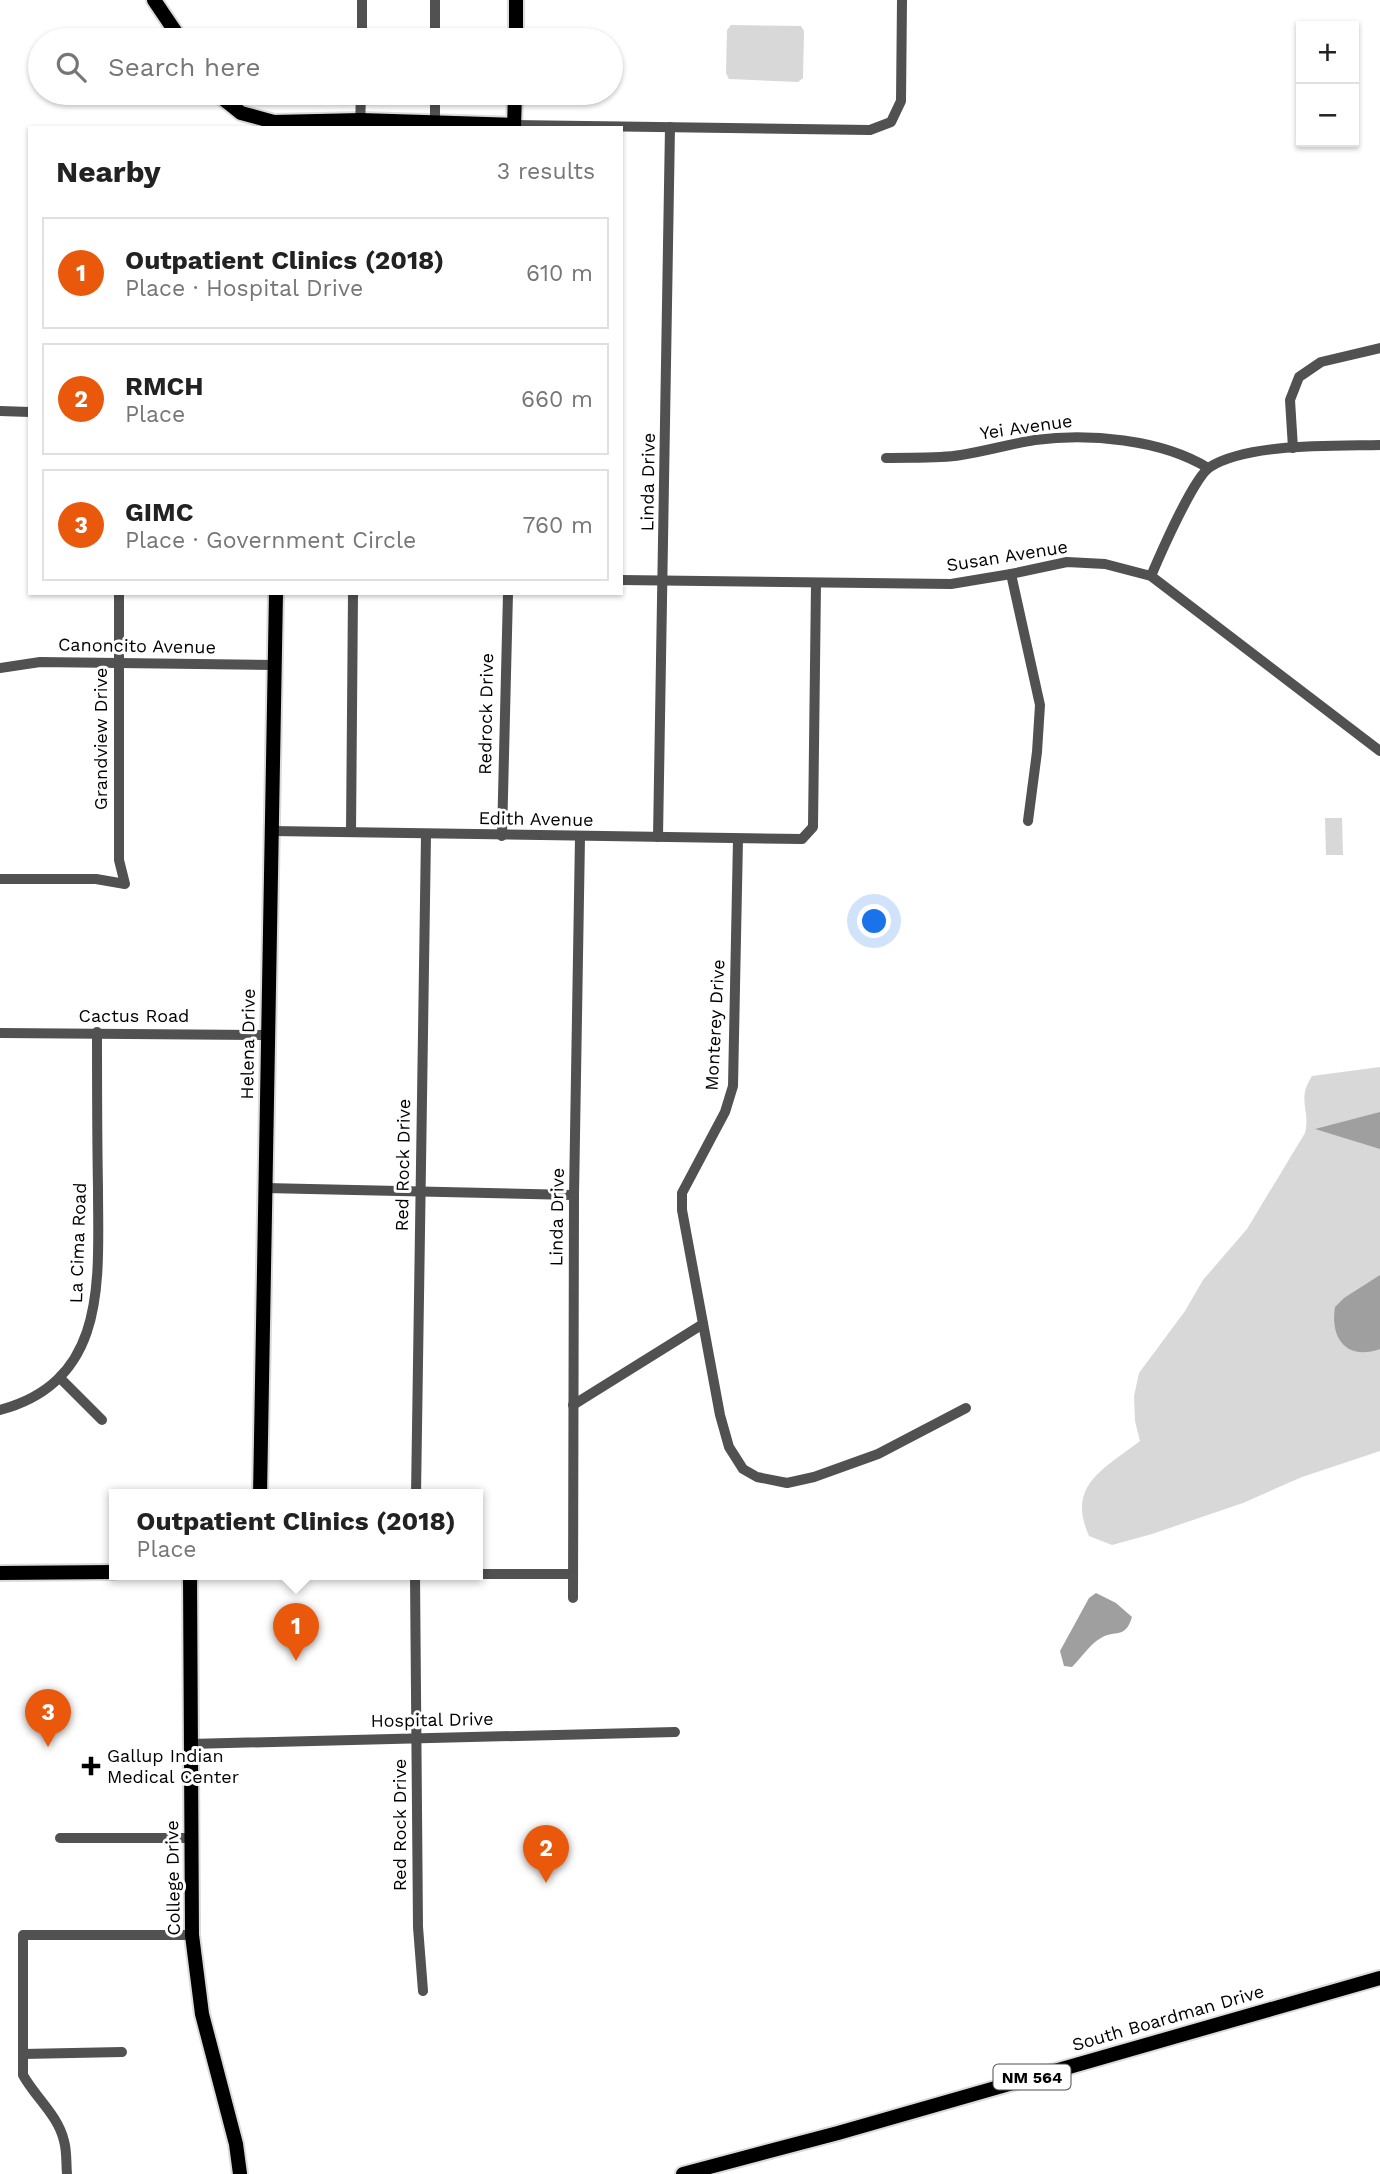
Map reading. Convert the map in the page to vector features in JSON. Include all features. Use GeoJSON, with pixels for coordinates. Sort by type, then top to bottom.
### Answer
{"type":"FeatureCollection","features":[{"type":"Feature","properties":{"kind":"main road"},"geometry":{"type":"LineString","coordinates":[[154,0],[173,28]]}},
{"type":"Feature","properties":{"kind":"main road"},"geometry":{"type":"LineString","coordinates":[[516,0],[516,28]]}},
{"type":"Feature","properties":{"kind":"main road"},"geometry":{"type":"LineString","coordinates":[[231,105],[241,113],[274,122],[360,124],[435,121],[501,126]]}},
{"type":"Feature","properties":{"kind":"main road"},"geometry":{"type":"LineString","coordinates":[[514,126],[515,105]]}},
{"type":"Feature","properties":{"kind":"main road","name":"Helena Drive"},"geometry":{"type":"LineString","coordinates":[[260,1489],[276,595]]}},
{"type":"Feature","properties":{"kind":"main road"},"geometry":{"type":"LineString","coordinates":[[0,1573],[109,1572]]}},
{"type":"Feature","properties":{"kind":"main road","name":"College Drive"},"geometry":{"type":"LineString","coordinates":[[190,1580],[192,1935],[202,2014],[236,2144],[240,2174]]}},
{"type":"Feature","properties":{"kind":"main road","name":"South Boardman Drive"},"geometry":{"type":"LineString","coordinates":[[684,2174],[838,2133],[1380,1978]]}},
{"type":"Feature","properties":{"kind":"street"},"geometry":{"type":"LineString","coordinates":[[362,0],[362,28]]}},
{"type":"Feature","properties":{"kind":"street"},"geometry":{"type":"LineString","coordinates":[[435,0],[435,28]]}},
{"type":"Feature","properties":{"kind":"street"},"geometry":{"type":"LineString","coordinates":[[623,127],[870,130],[891,122],[901,101],[902,0]]}},
{"type":"Feature","properties":{"kind":"street"},"geometry":{"type":"LineString","coordinates":[[360,124],[361,105]]}},
{"type":"Feature","properties":{"kind":"street"},"geometry":{"type":"LineString","coordinates":[[435,105],[435,121]]}},
{"type":"Feature","properties":{"kind":"street","name":"Linda Drive"},"geometry":{"type":"LineString","coordinates":[[658,837],[670,127]]}},
{"type":"Feature","properties":{"kind":"street"},"geometry":{"type":"LineString","coordinates":[[1293,448],[1290,400],[1299,377],[1321,362],[1380,348]]}},
{"type":"Feature","properties":{"kind":"street"},"geometry":{"type":"LineString","coordinates":[[0,411],[28,412]]}},
{"type":"Feature","properties":{"kind":"street","name":"Yei Avenue"},"geometry":{"type":"LineString","coordinates":[[886,458],[958,456],[1035,440],[1081,436],[1132,442],[1191,457],[1208,468]]}},
{"type":"Feature","properties":{"kind":"street"},"geometry":{"type":"LineString","coordinates":[[1151,576],[1179,514],[1208,468],[1244,455],[1293,448],[1380,445]]}},
{"type":"Feature","properties":{"kind":"street","name":"Susan Avenue"},"geometry":{"type":"LineString","coordinates":[[623,580],[951,584],[1067,562],[1105,564],[1151,576],[1380,751]]}},
{"type":"Feature","properties":{"kind":"street"},"geometry":{"type":"LineString","coordinates":[[1012,574],[1040,705],[1028,821]]}},
{"type":"Feature","properties":{"kind":"street","name":"Edith Avenue"},"geometry":{"type":"LineString","coordinates":[[271,831],[802,839],[813,827],[816,584]]}},
{"type":"Feature","properties":{"kind":"street","name":"Grandview Drive"},"geometry":{"type":"LineString","coordinates":[[0,879],[96,879],[125,884],[119,860],[119,595]]}},
{"type":"Feature","properties":{"kind":"street"},"geometry":{"type":"LineString","coordinates":[[351,832],[353,595]]}},
{"type":"Feature","properties":{"kind":"street","name":"Redrock Drive"},"geometry":{"type":"LineString","coordinates":[[502,836],[508,595]]}},
{"type":"Feature","properties":{"kind":"street","name":"Canoncito Avenue"},"geometry":{"type":"LineString","coordinates":[[0,668],[40,662],[274,665]]}},
{"type":"Feature","properties":{"kind":"street","name":"Red Rock Drive"},"geometry":{"type":"LineString","coordinates":[[416,1489],[426,835]]}},
{"type":"Feature","properties":{"kind":"street","name":"Linda Drive"},"geometry":{"type":"LineString","coordinates":[[573,1598],[574,1195],[580,837]]}},
{"type":"Feature","properties":{"kind":"street","name":"Monterey Drive"},"geometry":{"type":"LineString","coordinates":[[738,839],[733,1086],[725,1112],[682,1193],[682,1210],[703,1324],[720,1415],[729,1447],[743,1469],[757,1477],[788,1483],[814,1477],[878,1454],[966,1408]]}},
{"type":"Feature","properties":{"kind":"street","name":"La Cima Road"},"geometry":{"type":"LineString","coordinates":[[0,1410],[30,1400],[60,1378],[81,1347],[93,1319],[98,1277],[97,1032]]}},
{"type":"Feature","properties":{"kind":"street","name":"Cactus Road"},"geometry":{"type":"LineString","coordinates":[[0,1033],[268,1035]]}},
{"type":"Feature","properties":{"kind":"street"},"geometry":{"type":"LineString","coordinates":[[265,1188],[574,1195]]}},
{"type":"Feature","properties":{"kind":"street"},"geometry":{"type":"LineString","coordinates":[[573,1405],[703,1324]]}},
{"type":"Feature","properties":{"kind":"street"},"geometry":{"type":"LineString","coordinates":[[60,1378],[102,1420]]}},
{"type":"Feature","properties":{"kind":"street"},"geometry":{"type":"LineString","coordinates":[[483,1574],[573,1574]]}},
{"type":"Feature","properties":{"kind":"street","name":"Red Rock Drive"},"geometry":{"type":"LineString","coordinates":[[415,1580],[418,1927],[423,1991]]}},
{"type":"Feature","properties":{"kind":"street","name":"Hospital Drive"},"geometry":{"type":"LineString","coordinates":[[190,1744],[675,1732]]}},
{"type":"Feature","properties":{"kind":"street"},"geometry":{"type":"LineString","coordinates":[[60,1838],[191,1838]]}},
{"type":"Feature","properties":{"kind":"street"},"geometry":{"type":"LineString","coordinates":[[67,2174],[64,2141],[55,2119],[23,2075],[23,1935],[192,1935]]}},
{"type":"Feature","properties":{"kind":"street"},"geometry":{"type":"LineString","coordinates":[[23,2054],[122,2052]]}},
{"type":"Feature","properties":{"kind":"shaded area"},"geometry":{"type":"Polygon","coordinates":[[[731,25],[801,26],[804,31],[803,78],[798,82],[729,79],[726,73],[727,30],[731,25]]]}},
{"type":"Feature","properties":{"kind":"shaded area"},"geometry":{"type":"Polygon","coordinates":[[[1325,818],[1342,818],[1343,855],[1326,855],[1325,818]]]}},
{"type":"Feature","properties":{"kind":"shaded area"},"geometry":{"type":"Polygon","coordinates":[[[1380,1067],[1380,1451],[1302,1477],[1243,1503],[1152,1534],[1112,1545],[1089,1536],[1082,1504],[1086,1491],[1102,1470],[1140,1441],[1135,1421],[1134,1396],[1139,1373],[1185,1311],[1203,1280],[1247,1229],[1305,1133],[1304,1099],[1312,1076],[1380,1067]]]}},
{"type":"Feature","properties":{"kind":"shaded area"},"geometry":{"type":"Polygon","coordinates":[[[1380,1112],[1380,1149],[1315,1129],[1380,1112]]]}},
{"type":"Feature","properties":{"kind":"shaded area"},"geometry":{"type":"Polygon","coordinates":[[[1380,1275],[1380,1349],[1358,1352],[1343,1344],[1338,1337],[1335,1307],[1344,1298],[1380,1275]]]}},
{"type":"Feature","properties":{"kind":"shaded area"},"geometry":{"type":"Polygon","coordinates":[[[1096,1593],[1116,1603],[1132,1617],[1129,1624],[1123,1631],[1106,1635],[1089,1647],[1072,1667],[1064,1666],[1060,1651],[1089,1598],[1096,1593]]]}},
{"type":"Feature","properties":{"kind":"place","name":"Outpatient Clinics (2018)"},"geometry":{"type":"Point","coordinates":[296,1661]}},
{"type":"Feature","properties":{"kind":"place","name":"GIMC"},"geometry":{"type":"Point","coordinates":[48,1747]}},
{"type":"Feature","properties":{"kind":"place","name":"Gallup Indian Medical Center"},"geometry":{"type":"Point","coordinates":[91,1766]}},
{"type":"Feature","properties":{"kind":"place","name":"RMCH"},"geometry":{"type":"Point","coordinates":[546,1883]}}]}
